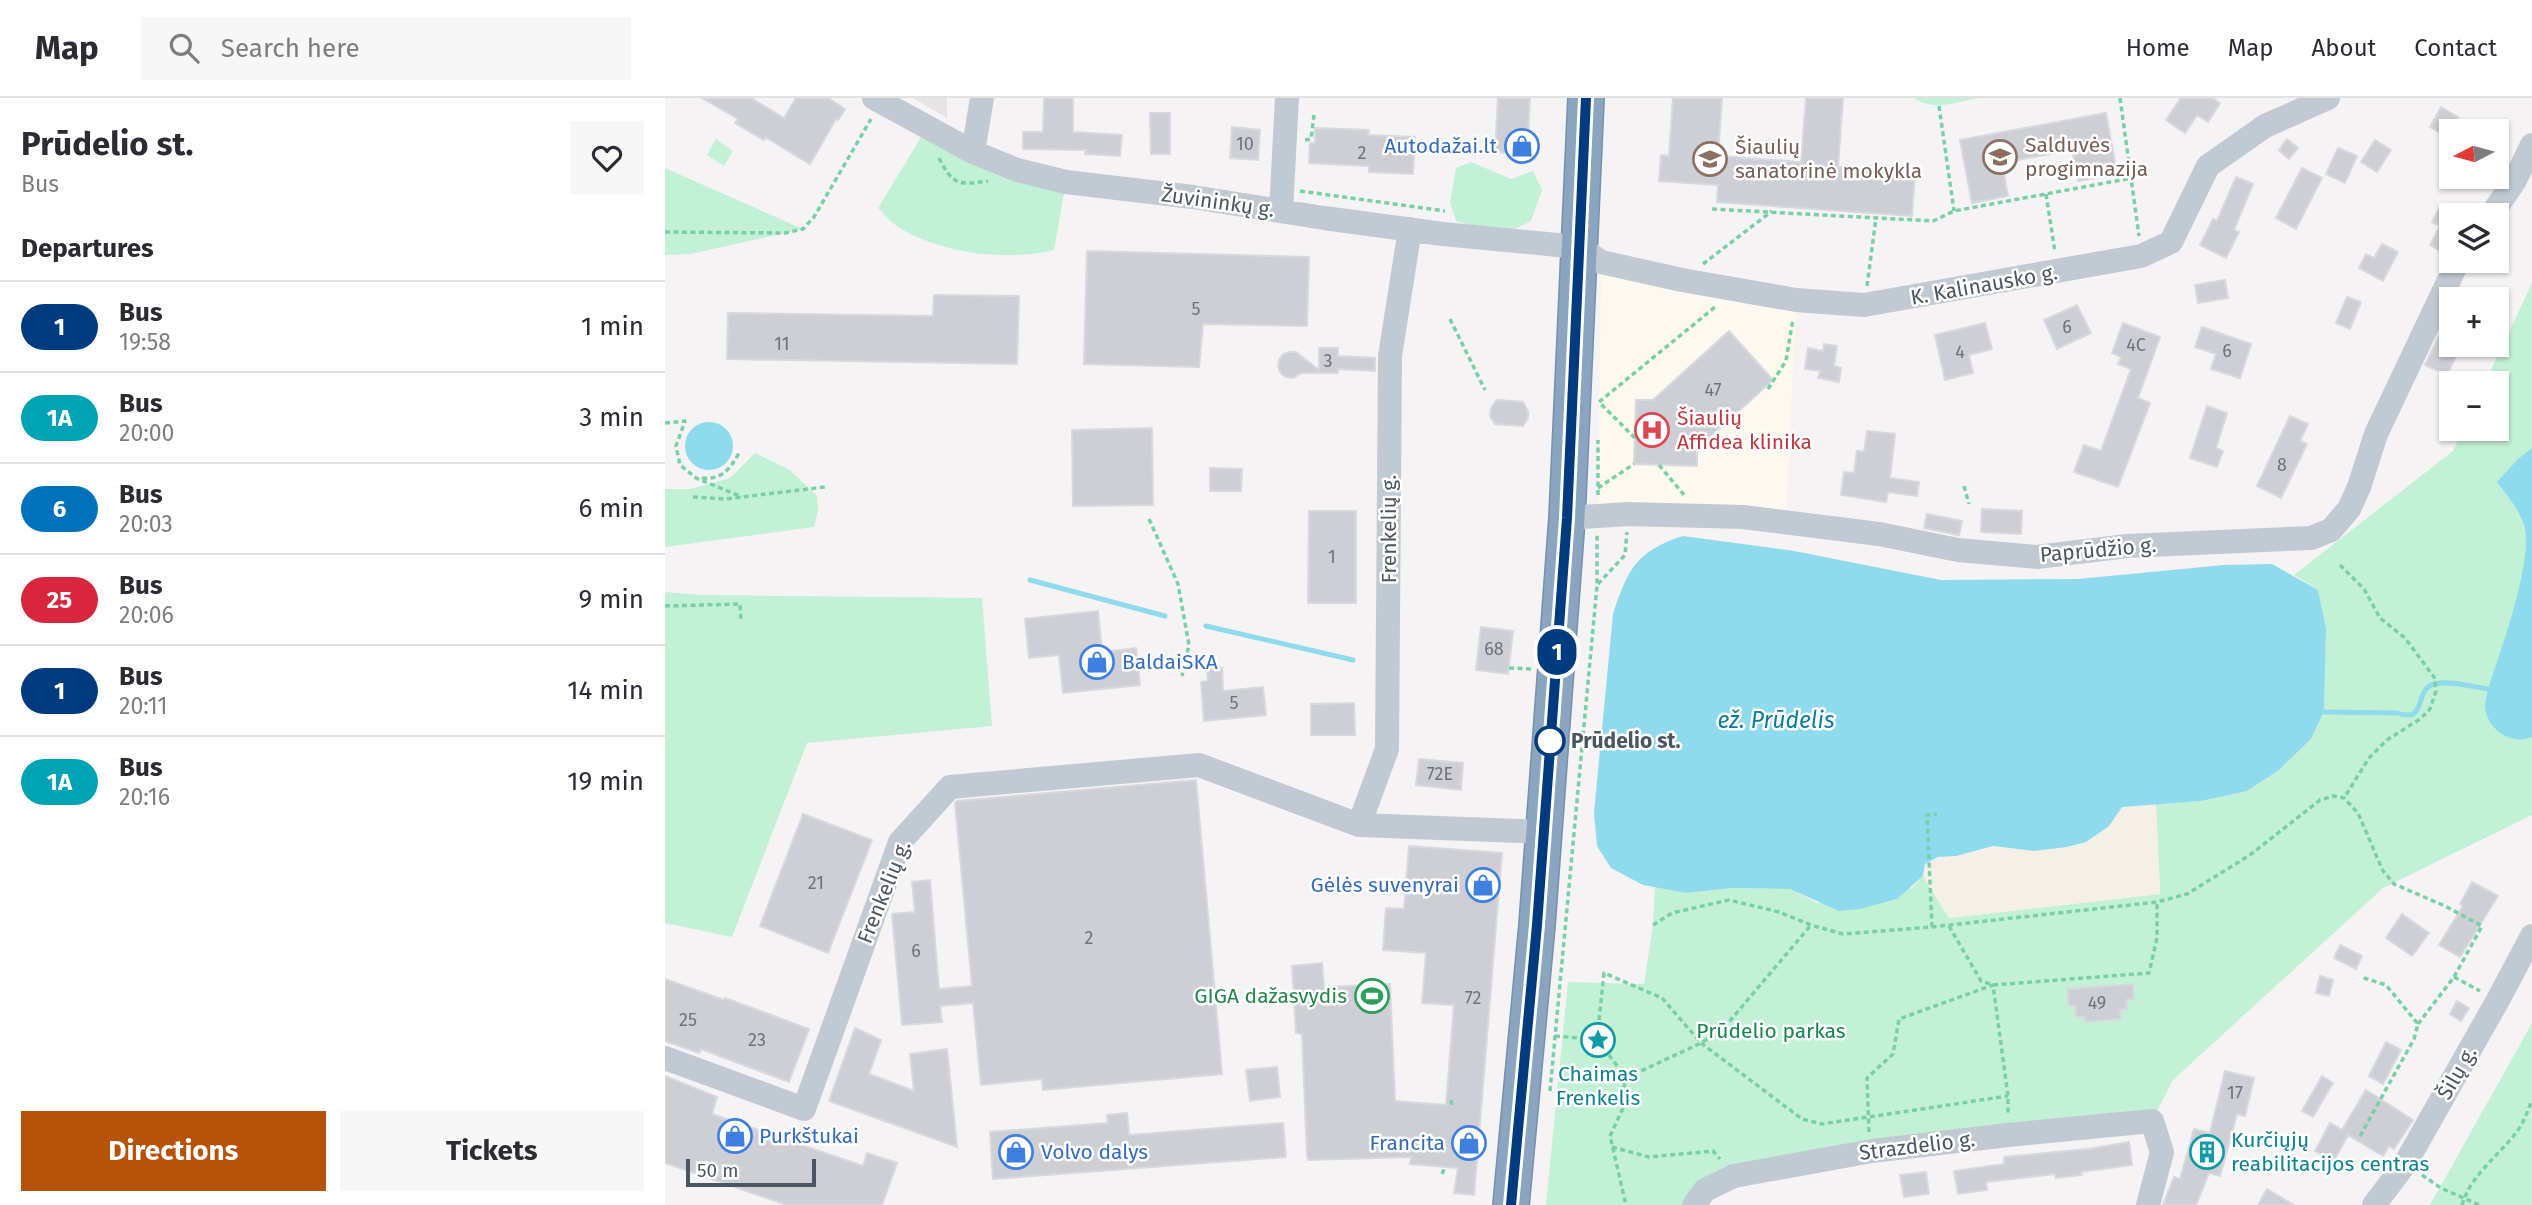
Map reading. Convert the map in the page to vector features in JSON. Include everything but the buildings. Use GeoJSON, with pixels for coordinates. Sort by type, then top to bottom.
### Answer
{"type":"FeatureCollection","features":[{"type":"Feature","properties":{"kind":"highway"},"geometry":{"type":"LineString","coordinates":[[1511,1205],[1537,925],[1567,518],[1586,98]]}},
{"type":"Feature","properties":{"kind":"street"},"geometry":{"type":"LineString","coordinates":[[973,152],[982,98]]}},
{"type":"Feature","properties":{"kind":"street"},"geometry":{"type":"LineString","coordinates":[[1281,211],[1287,98]]}},
{"type":"Feature","properties":{"kind":"street","name":"K. Kalinausko g."},"geometry":{"type":"LineString","coordinates":[[1579,247],[1601,262],[1682,280],[1797,300],[1864,305],[2141,256],[2171,242],[2209,166],[2265,127],[2327,98]]}},
{"type":"Feature","properties":{"kind":"street","name":"Žuvininkų g."},"geometry":{"type":"LineString","coordinates":[[878,100],[973,152],[1017,170],[1066,182],[1410,229],[1579,247]]}},
{"type":"Feature","properties":{"kind":"street"},"geometry":{"type":"LineString","coordinates":[[2499,203],[2514,182],[2532,145]]}},
{"type":"Feature","properties":{"kind":"street","name":"Frenkelių g."},"geometry":{"type":"LineString","coordinates":[[1359,825],[1387,749],[1390,356],[1410,229]]}},
{"type":"Feature","properties":{"kind":"street","name":"Paprūdžio g."},"geometry":{"type":"LineString","coordinates":[[1567,518],[1628,514],[1699,514],[1786,521],[1879,534],[1958,550],[2037,557],[2127,546],[2311,538],[2331,530],[2349,509],[2376,434],[2452,273]]}},
{"type":"Feature","properties":{"kind":"street","name":"Frenkelių g."},"geometry":{"type":"LineString","coordinates":[[665,1059],[804,1109],[900,842],[950,787],[1199,765],[1359,825],[1543,832]]}},
{"type":"Feature","properties":{"kind":"street","name":"Šilų g."},"geometry":{"type":"LineString","coordinates":[[2375,1205],[2405,1164],[2532,936]]}},
{"type":"Feature","properties":{"kind":"street","name":"Strazdelio g."},"geometry":{"type":"LineString","coordinates":[[1694,1205],[1705,1189],[1734,1176],[1872,1151],[2152,1121],[2162,1152],[2148,1205]]}},
{"type":"Feature","properties":{"kind":"path"},"geometry":{"type":"LineString","coordinates":[[2120,98],[2141,256]]}},
{"type":"Feature","properties":{"kind":"path"},"geometry":{"type":"LineString","coordinates":[[665,232],[785,233],[803,229],[814,216],[878,100]]}},
{"type":"Feature","properties":{"kind":"path"},"geometry":{"type":"LineString","coordinates":[[1939,106],[1954,211]]}},
{"type":"Feature","properties":{"kind":"path"},"geometry":{"type":"LineString","coordinates":[[1713,209],[1933,221],[1954,211],[2131,178]]}},
{"type":"Feature","properties":{"kind":"path"},"geometry":{"type":"LineString","coordinates":[[2046,194],[2055,246]]}},
{"type":"Feature","properties":{"kind":"path"},"geometry":{"type":"LineString","coordinates":[[1682,280],[1772,211]]}},
{"type":"Feature","properties":{"kind":"path"},"geometry":{"type":"LineString","coordinates":[[1864,305],[1876,218]]}},
{"type":"Feature","properties":{"kind":"path"},"geometry":{"type":"LineString","coordinates":[[1635,438],[1599,402],[1736,290]]}},
{"type":"Feature","properties":{"kind":"path"},"geometry":{"type":"LineString","coordinates":[[1768,389],[1786,361],[1797,300]]}},
{"type":"Feature","properties":{"kind":"path"},"geometry":{"type":"LineString","coordinates":[[1450,319],[1485,390]]}},
{"type":"Feature","properties":{"kind":"path"},"geometry":{"type":"LineString","coordinates":[[665,423],[685,421],[676,446],[680,465],[697,478],[742,497]]}},
{"type":"Feature","properties":{"kind":"path"},"geometry":{"type":"LineString","coordinates":[[697,478],[711,479],[729,471],[739,453]]}},
{"type":"Feature","properties":{"kind":"path"},"geometry":{"type":"LineString","coordinates":[[1598,488],[1634,464]]}},
{"type":"Feature","properties":{"kind":"path"},"geometry":{"type":"LineString","coordinates":[[1659,465],[1699,514]]}},
{"type":"Feature","properties":{"kind":"path"},"geometry":{"type":"LineString","coordinates":[[1964,486],[1969,505]]}},
{"type":"Feature","properties":{"kind":"path"},"geometry":{"type":"LineString","coordinates":[[693,497],[726,499],[825,487]]}},
{"type":"Feature","properties":{"kind":"path"},"geometry":{"type":"LineString","coordinates":[[1597,586],[1625,555],[1628,514]]}},
{"type":"Feature","properties":{"kind":"path"},"geometry":{"type":"LineString","coordinates":[[1149,519],[1178,584],[1189,645],[1182,676]]}},
{"type":"Feature","properties":{"kind":"path"},"geometry":{"type":"LineString","coordinates":[[2340,565],[2364,589],[2380,618],[2405,638],[2434,677],[2437,691],[2431,709],[2387,740],[2369,758],[2344,798]]}},
{"type":"Feature","properties":{"kind":"path"},"geometry":{"type":"LineString","coordinates":[[665,606],[740,604],[741,621]]}},
{"type":"Feature","properties":{"kind":"path"},"geometry":{"type":"LineString","coordinates":[[1509,668],[1535,669]]}},
{"type":"Feature","properties":{"kind":"path"},"geometry":{"type":"LineString","coordinates":[[1653,925],[1672,913],[1729,900],[1779,912],[1843,934],[2157,902],[2187,894],[2250,855],[2320,800],[2334,796],[2344,798],[2358,813],[2383,871],[2394,884],[2445,906],[2482,926],[2454,977],[2418,1024],[2414,1039],[2360,1136]]}},
{"type":"Feature","properties":{"kind":"path"},"geometry":{"type":"LineString","coordinates":[[1932,927],[1927,815],[1937,814]]}},
{"type":"Feature","properties":{"kind":"path"},"geometry":{"type":"LineString","coordinates":[[1869,1132],[1867,1077],[1893,1054],[1899,1019],[1993,985],[2149,973],[2157,938],[2157,902]]}},
{"type":"Feature","properties":{"kind":"path"},"geometry":{"type":"LineString","coordinates":[[1626,1078],[1701,1043],[1723,1029],[1811,925]]}},
{"type":"Feature","properties":{"kind":"path"},"geometry":{"type":"LineString","coordinates":[[1949,925],[1981,981],[1993,985]]}},
{"type":"Feature","properties":{"kind":"path"},"geometry":{"type":"LineString","coordinates":[[1599,1020],[1604,973],[1662,998],[1701,1043],[1802,1119],[1822,1124],[2008,1096]]}},
{"type":"Feature","properties":{"kind":"path"},"geometry":{"type":"LineString","coordinates":[[2361,977],[2386,985],[2418,1024]]}},
{"type":"Feature","properties":{"kind":"path"},"geometry":{"type":"LineString","coordinates":[[2454,977],[2498,1000]]}},
{"type":"Feature","properties":{"kind":"path"},"geometry":{"type":"LineString","coordinates":[[1993,985],[2008,1096],[2008,1135]]}},
{"type":"Feature","properties":{"kind":"path"},"geometry":{"type":"LineString","coordinates":[[1555,1036],[1579,1038]]}},
{"type":"Feature","properties":{"kind":"path"},"geometry":{"type":"LineString","coordinates":[[1609,1055],[1626,1078],[1624,1106],[1611,1136],[1626,1205]]}},
{"type":"Feature","properties":{"kind":"path"},"geometry":{"type":"LineString","coordinates":[[2462,1205],[2483,1169],[2519,1129],[2532,1100]]}},
{"type":"Feature","properties":{"kind":"path"},"geometry":{"type":"LineString","coordinates":[[1612,1147],[1649,1157],[1713,1151],[1734,1176]]}},
{"type":"Feature","properties":{"kind":"path"},"geometry":{"type":"LineString","coordinates":[[2405,1164],[2441,1188],[2479,1205]]}},
{"type":"Feature","properties":{"kind":"path"},"geometry":{"type":"LineString","coordinates":[[1442,1174],[1445,1167]]}},
{"type":"Feature","properties":{"kind":"shaded area"},"geometry":{"type":"Polygon","coordinates":[[[913,98],[947,98],[947,118],[913,98]]]}},
{"type":"Feature","properties":{"kind":"shaded area"},"geometry":{"type":"Polygon","coordinates":[[[1601,262],[1796,300],[1786,521],[1598,515],[1601,262]]]}},
{"type":"Feature","properties":{"kind":"green space"},"geometry":{"type":"Polygon","coordinates":[[[1914,98],[1978,98],[1937,105],[1914,98]]]}},
{"type":"Feature","properties":{"kind":"green space"},"geometry":{"type":"Polygon","coordinates":[[[928,126],[1066,182],[1054,250],[1036,254],[995,255],[953,249],[915,236],[888,218],[878,208],[928,126]]]}},
{"type":"Feature","properties":{"kind":"green space"},"geometry":{"type":"Polygon","coordinates":[[[716,139],[733,151],[724,166],[707,155],[716,139]]]}},
{"type":"Feature","properties":{"kind":"green space"},"geometry":{"type":"Polygon","coordinates":[[[1471,162],[1511,179],[1533,171],[1542,190],[1531,221],[1511,231],[1477,227],[1456,221],[1450,203],[1456,168],[1471,162]]]}},
{"type":"Feature","properties":{"kind":"green space"},"geometry":{"type":"Polygon","coordinates":[[[665,168],[803,229],[690,254],[665,255],[665,168]]]}},
{"type":"Feature","properties":{"kind":"green space","name":"Prūdelio parkas"},"geometry":{"type":"Polygon","coordinates":[[[2532,283],[2532,815],[2383,888],[2173,1080],[2152,1121],[1735,1176],[1694,1205],[1546,1205],[1568,982],[1644,984],[1653,925],[1655,886],[1687,893],[1732,888],[1790,889],[1817,903],[1912,888],[1923,876],[1949,918],[2160,894],[2156,804],[2201,801],[2247,791],[2279,770],[2311,739],[2324,713],[2326,628],[2318,590],[2294,575],[2453,451],[2458,441],[2509,441],[2509,371],[2491,371],[2497,357],[2509,357],[2509,332],[2532,283]]]}},
{"type":"Feature","properties":{"kind":"green space"},"geometry":{"type":"Polygon","coordinates":[[[755,453],[790,470],[817,496],[818,510],[814,527],[665,547],[665,489],[690,489],[730,478],[755,453]]]}},
{"type":"Feature","properties":{"kind":"green space"},"geometry":{"type":"Polygon","coordinates":[[[665,592],[699,595],[982,598],[992,726],[807,743],[732,937],[665,923],[665,592]]]}},
{"type":"Feature","properties":{"kind":"green space"},"geometry":{"type":"Polygon","coordinates":[[[2532,1023],[2532,1205],[2430,1205],[2532,1023]]]}},
{"type":"Feature","properties":{"kind":"sand"},"geometry":{"type":"Polygon","coordinates":[[[2156,804],[2160,894],[1949,918],[1923,876],[1925,864],[1934,860],[1991,848],[2011,848],[2121,807],[2156,804]]]}},
{"type":"Feature","properties":{"kind":"water"},"geometry":{"type":"Polygon","coordinates":[[[709,422],[726,429],[733,446],[726,463],[709,470],[692,463],[685,446],[692,429],[709,422]]]}},
{"type":"Feature","properties":{"kind":"water"},"geometry":{"type":"Polygon","coordinates":[[[2532,448],[2532,737],[2516,739],[2495,729],[2485,707],[2520,585],[2526,544],[2525,528],[2520,516],[2497,482],[2532,448]]]}},
{"type":"Feature","properties":{"kind":"water","name":"ež. Prūdelis"},"geometry":{"type":"Polygon","coordinates":[[[1683,536],[1794,551],[1941,580],[2078,579],[2224,565],[2272,564],[2318,590],[2326,628],[2324,712],[2311,739],[2279,770],[2247,791],[2201,801],[2122,807],[2109,826],[2086,842],[2067,847],[2034,851],[1993,846],[1956,856],[1938,857],[1925,864],[1923,876],[1897,899],[1860,909],[1839,911],[1790,889],[1732,888],[1687,893],[1643,885],[1611,868],[1597,846],[1594,813],[1613,614],[1629,574],[1644,555],[1683,536]]]}},
{"type":"Feature","properties":{"kind":"waterway"},"geometry":{"type":"LineString","coordinates":[[1030,580],[1165,616]]}},
{"type":"Feature","properties":{"kind":"waterway"},"geometry":{"type":"LineString","coordinates":[[1206,626],[1353,660]]}},
{"type":"Feature","properties":{"kind":"waterway"},"geometry":{"type":"LineString","coordinates":[[2324,712],[2406,715],[2416,711],[2426,689],[2436,683],[2488,689]]}},
{"type":"Feature","properties":{"kind":"bus line","name":"1"},"geometry":{"type":"LineString","coordinates":[[1511,1205],[1537,925],[1567,518],[1586,98]]}},
{"type":"Feature","properties":{"kind":"place","name":"Autodažai.lt"},"geometry":{"type":"Point","coordinates":[1522,146]}},
{"type":"Feature","properties":{"kind":"place","name":"Salduvės progimnazija"},"geometry":{"type":"Point","coordinates":[2000,157]}},
{"type":"Feature","properties":{"kind":"place","name":"Šiaulių sanatorinė mokykla"},"geometry":{"type":"Point","coordinates":[1710,159]}},
{"type":"Feature","properties":{"kind":"place","name":"Šiaulių Affidea klinika"},"geometry":{"type":"Point","coordinates":[1652,430]}},
{"type":"Feature","properties":{"kind":"place","name":"BaldaiSKA"},"geometry":{"type":"Point","coordinates":[1097,662]}},
{"type":"Feature","properties":{"kind":"place","name":"Prūdelio st."},"geometry":{"type":"Point","coordinates":[1550,741]}},
{"type":"Feature","properties":{"kind":"place","name":"Gėlės suvenyrai"},"geometry":{"type":"Point","coordinates":[1483,885]}},
{"type":"Feature","properties":{"kind":"place","name":"GIGA dažasvydis"},"geometry":{"type":"Point","coordinates":[1372,996]}},
{"type":"Feature","properties":{"kind":"place","name":"Chaimas Frenkelis"},"geometry":{"type":"Point","coordinates":[1598,1040]}},
{"type":"Feature","properties":{"kind":"place","name":"Purkštukai"},"geometry":{"type":"Point","coordinates":[735,1136]}},
{"type":"Feature","properties":{"kind":"place","name":"Francita"},"geometry":{"type":"Point","coordinates":[1469,1143]}},
{"type":"Feature","properties":{"kind":"place","name":"Volvo dalys"},"geometry":{"type":"Point","coordinates":[1016,1152]}},
{"type":"Feature","properties":{"kind":"place","name":"Kurčiųjų reabilitacijos centras"},"geometry":{"type":"Point","coordinates":[2207,1152]}}]}
